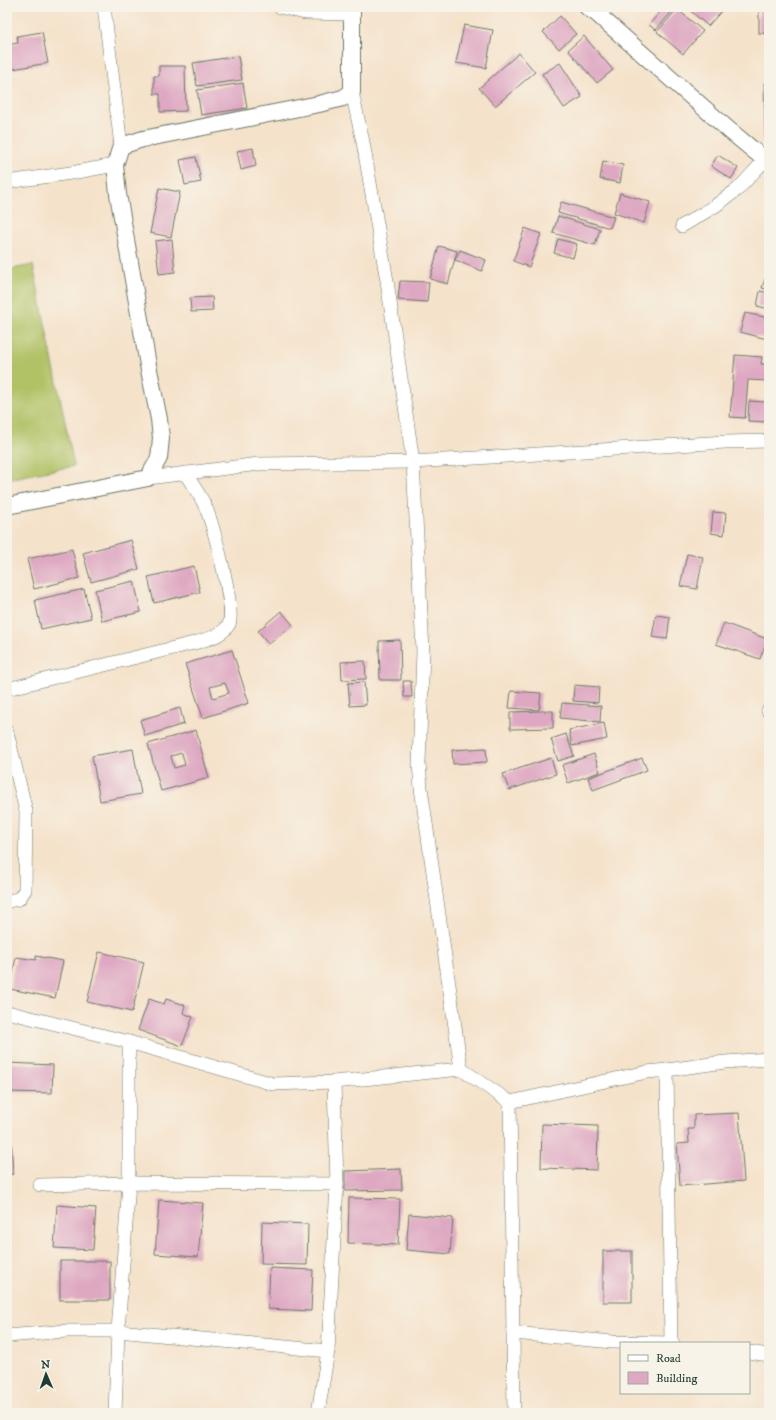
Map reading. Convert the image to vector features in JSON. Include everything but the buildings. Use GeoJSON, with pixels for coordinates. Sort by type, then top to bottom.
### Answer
{"type":"FeatureCollection","features":[{"type":"Feature","properties":{"kind":"street"},"geometry":{"type":"LineString","coordinates":[[104,7],[121,146],[115,165],[118,194],[162,438],[159,458],[148,478]]}},
{"type":"Feature","properties":{"kind":"street"},"geometry":{"type":"LineString","coordinates":[[280,7],[304,14],[352,10],[352,92],[363,142],[387,281],[413,462],[423,650],[419,762],[421,788],[461,1069]]}},
{"type":"Feature","properties":{"kind":"street"},"geometry":{"type":"LineString","coordinates":[[597,9],[767,162],[738,189],[715,206],[682,226]]}},
{"type":"Feature","properties":{"kind":"street"},"geometry":{"type":"LineString","coordinates":[[121,146],[143,139],[319,104],[342,98],[352,92]]}},
{"type":"Feature","properties":{"kind":"street"},"geometry":{"type":"LineString","coordinates":[[7,182],[115,165]]}},
{"type":"Feature","properties":{"kind":"street"},"geometry":{"type":"LineString","coordinates":[[7,506],[148,478],[260,464],[413,462],[725,442],[769,441]]}},
{"type":"Feature","properties":{"kind":"street"},"geometry":{"type":"LineString","coordinates":[[7,689],[198,642],[221,634],[229,623],[230,609],[220,557],[206,507],[185,474]]}},
{"type":"Feature","properties":{"kind":"street"},"geometry":{"type":"LineString","coordinates":[[7,732],[26,811],[25,890],[19,899],[7,901]]}},
{"type":"Feature","properties":{"kind":"street"},"geometry":{"type":"LineString","coordinates":[[7,1012],[129,1042],[272,1084],[334,1082],[461,1069],[510,1102],[647,1072],[726,1062],[769,1059]]}},
{"type":"Feature","properties":{"kind":"street"},"geometry":{"type":"LineString","coordinates":[[115,1413],[118,1331],[128,1183],[129,1042]]}},
{"type":"Feature","properties":{"kind":"street"},"geometry":{"type":"LineString","coordinates":[[667,1070],[672,1342]]}},
{"type":"Feature","properties":{"kind":"street"},"geometry":{"type":"LineString","coordinates":[[322,1412],[328,1352],[337,1184],[334,1082]]}},
{"type":"Feature","properties":{"kind":"street"},"geometry":{"type":"LineString","coordinates":[[510,1102],[514,1413]]}},
{"type":"Feature","properties":{"kind":"street"},"geometry":{"type":"LineString","coordinates":[[40,1185],[128,1183],[337,1184]]}},
{"type":"Feature","properties":{"kind":"street"},"geometry":{"type":"LineString","coordinates":[[7,1336],[67,1331],[118,1331],[328,1352]]}},
{"type":"Feature","properties":{"kind":"street"},"geometry":{"type":"LineString","coordinates":[[512,1333],[620,1342]]}},
{"type":"Feature","properties":{"kind":"street"},"geometry":{"type":"LineString","coordinates":[[750,1352],[769,1354]]}},
{"type":"Feature","properties":{"kind":"green space"},"geometry":{"type":"Polygon","coordinates":[[[33,265],[74,466],[7,479],[7,270],[33,265]]]}}]}
